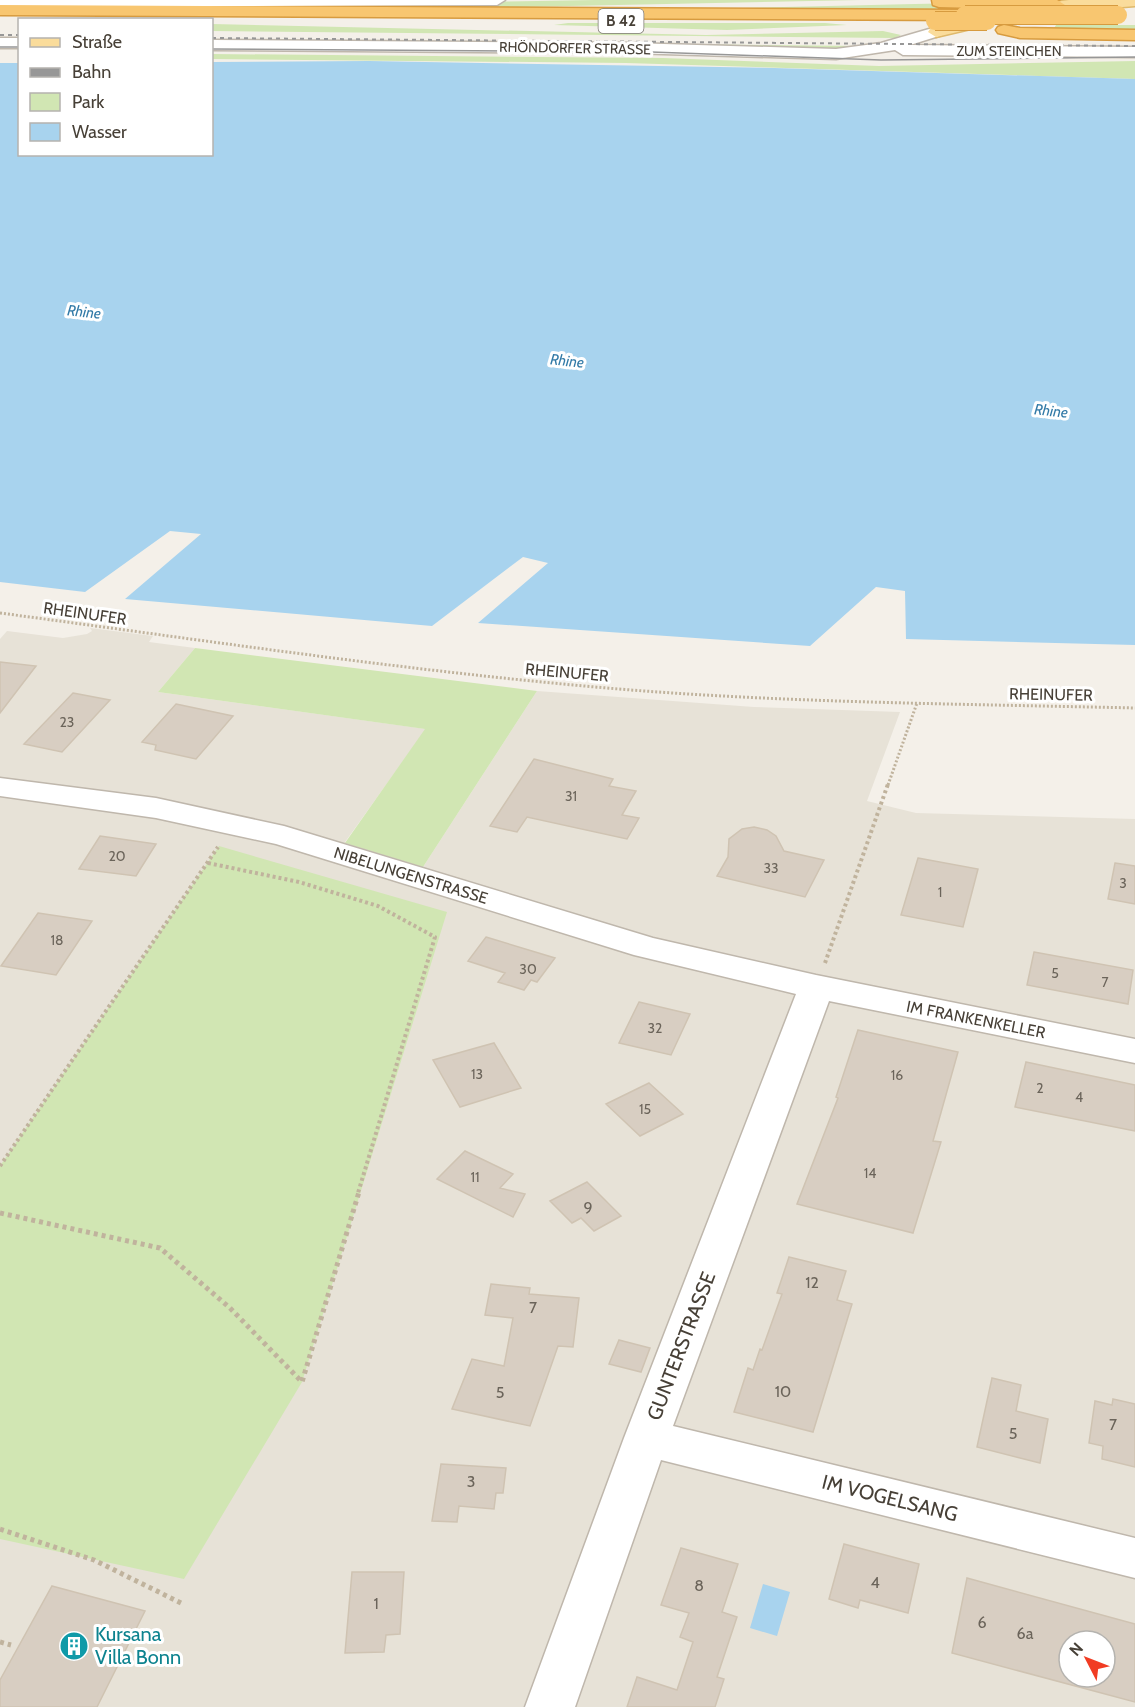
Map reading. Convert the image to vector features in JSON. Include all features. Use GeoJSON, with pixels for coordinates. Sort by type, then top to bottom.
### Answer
{"type":"FeatureCollection","features":[{"type":"Feature","properties":{"kind":"highway"},"geometry":{"type":"LineString","coordinates":[[406,13],[913,2],[1055,8]]}},
{"type":"Feature","properties":{"kind":"highway","name":"B 42"},"geometry":{"type":"LineString","coordinates":[[0,10],[1135,15]]}},
{"type":"Feature","properties":{"kind":"highway","name":"B 42"},"geometry":{"type":"LineString","coordinates":[[0,17],[154,18]]}},
{"type":"Feature","properties":{"kind":"highway","name":"B 42"},"geometry":{"type":"LineString","coordinates":[[213,18],[936,26],[1086,21],[1135,22]]}},
{"type":"Feature","properties":{"kind":"highway","name":"B 42"},"geometry":{"type":"LineString","coordinates":[[308,19],[607,30]]}},
{"type":"Feature","properties":{"kind":"highway"},"geometry":{"type":"LineString","coordinates":[[1004,21],[1020,33],[1135,35]]}},
{"type":"Feature","properties":{"kind":"highway","name":"B 42"},"geometry":{"type":"LineString","coordinates":[[795,31],[894,30],[936,26]]}},
{"type":"Feature","properties":{"kind":"highway","name":"B 42"},"geometry":{"type":"LineString","coordinates":[[894,30],[915,38]]}},
{"type":"Feature","properties":{"kind":"main road","name":"RHÖNDORFER STRASSE"},"geometry":{"type":"LineString","coordinates":[[936,26],[1004,21],[1055,8],[1135,1]]}},
{"type":"Feature","properties":{"kind":"main road","name":"RHÖNDORFER STRASSE"},"geometry":{"type":"LineString","coordinates":[[1055,8],[1135,7]]}},
{"type":"Feature","properties":{"kind":"street"},"geometry":{"type":"LineString","coordinates":[[0,2],[497,0]]}},
{"type":"Feature","properties":{"kind":"street","name":"RHÖNDORFER STRASSE"},"geometry":{"type":"LineString","coordinates":[[213,45],[708,49],[825,54],[883,48],[915,38],[936,26]]}},
{"type":"Feature","properties":{"kind":"street"},"geometry":{"type":"LineString","coordinates":[[0,43],[18,43]]}},
{"type":"Feature","properties":{"kind":"street","name":"ZUM STEINCHEN"},"geometry":{"type":"LineString","coordinates":[[883,48],[913,51],[1135,52]]}},
{"type":"Feature","properties":{"kind":"street","name":"NIBELUNGENSTRASSE"},"geometry":{"type":"LineString","coordinates":[[0,786],[156,808],[284,836],[646,947],[816,987]]}},
{"type":"Feature","properties":{"kind":"street","name":"IM FRANKENKELLER"},"geometry":{"type":"LineString","coordinates":[[816,987],[1135,1051]]}},
{"type":"Feature","properties":{"kind":"street","name":"GUNTERSTRASSE"},"geometry":{"type":"LineString","coordinates":[[550,1707],[646,1438],[816,987]]}},
{"type":"Feature","properties":{"kind":"street","name":"IM VOGELSANG"},"geometry":{"type":"LineString","coordinates":[[646,1438],[1135,1558]]}},
{"type":"Feature","properties":{"kind":"path","name":"RHEINUFER"},"geometry":{"type":"LineString","coordinates":[[0,613],[494,677],[644,691],[917,703],[1135,708]]}},
{"type":"Feature","properties":{"kind":"path"},"geometry":{"type":"LineString","coordinates":[[816,987],[917,703]]}},
{"type":"Feature","properties":{"kind":"path"},"geometry":{"type":"LineString","coordinates":[[0,1166],[219,846]]}},
{"type":"Feature","properties":{"kind":"path"},"geometry":{"type":"LineString","coordinates":[[0,1213],[160,1248],[230,1308],[302,1382],[435,937],[378,906],[299,882],[208,863]]}},
{"type":"Feature","properties":{"kind":"path"},"geometry":{"type":"LineString","coordinates":[[0,1529],[94,1560],[183,1604]]}},
{"type":"Feature","properties":{"kind":"path"},"geometry":{"type":"LineString","coordinates":[[0,1642],[11,1645]]}},
{"type":"Feature","properties":{"kind":"shaded area"},"geometry":{"type":"Polygon","coordinates":[[[90,628],[153,636],[149,642],[195,648],[158,692],[426,729],[345,842],[423,867],[537,691],[754,707],[900,712],[867,801],[916,813],[1135,819],[1135,1707],[0,1707],[0,639],[7,631],[63,638],[92,631],[90,628]]]}},
{"type":"Feature","properties":{"kind":"green space"},"geometry":{"type":"Polygon","coordinates":[[[595,0],[861,0],[476,8],[158,7],[595,0]]]}},
{"type":"Feature","properties":{"kind":"green space"},"geometry":{"type":"Polygon","coordinates":[[[962,3],[1002,11],[618,11],[915,4],[962,3]]]}},
{"type":"Feature","properties":{"kind":"green space"},"geometry":{"type":"Polygon","coordinates":[[[568,23],[825,23],[847,25],[727,30],[554,25],[568,23]]]}},
{"type":"Feature","properties":{"kind":"green space"},"geometry":{"type":"Polygon","coordinates":[[[213,24],[706,35],[883,31],[901,35],[895,38],[213,31],[213,24]]]}},
{"type":"Feature","properties":{"kind":"green space"},"geometry":{"type":"Polygon","coordinates":[[[1056,25],[1135,25],[1135,33],[1052,32],[1056,25]]]}},
{"type":"Feature","properties":{"kind":"green space"},"geometry":{"type":"Polygon","coordinates":[[[215,39],[861,46],[847,50],[213,42],[215,39]]]}},
{"type":"Feature","properties":{"kind":"green space"},"geometry":{"type":"Polygon","coordinates":[[[213,54],[663,58],[879,66],[1135,61],[1135,79],[626,63],[213,59],[213,54]]]}},
{"type":"Feature","properties":{"kind":"green space"},"geometry":{"type":"Polygon","coordinates":[[[195,648],[537,691],[423,867],[345,843],[425,729],[158,692],[195,648]]]}},
{"type":"Feature","properties":{"kind":"green space"},"geometry":{"type":"Polygon","coordinates":[[[219,846],[447,912],[302,1382],[184,1579],[0,1539],[0,1166],[219,846]]]}},
{"type":"Feature","properties":{"kind":"water","name":"Rhine"},"geometry":{"type":"Polygon","coordinates":[[[369,61],[774,68],[1135,79],[1135,645],[906,639],[905,591],[876,587],[810,646],[478,623],[548,563],[523,557],[432,626],[125,599],[201,534],[170,531],[85,592],[0,582],[0,63],[18,63],[18,156],[213,156],[213,62],[369,61]]]}},
{"type":"Feature","properties":{"kind":"water"},"geometry":{"type":"Polygon","coordinates":[[[763,1584],[790,1592],[777,1636],[750,1628],[763,1584]]]}},
{"type":"Feature","properties":{"kind":"building"},"geometry":{"type":"Polygon","coordinates":[[[0,662],[36,666],[0,713],[0,662]]]}},
{"type":"Feature","properties":{"kind":"building"},"geometry":{"type":"Polygon","coordinates":[[[73,693],[110,700],[62,752],[24,744],[73,693]]]}},
{"type":"Feature","properties":{"kind":"building"},"geometry":{"type":"Polygon","coordinates":[[[176,704],[233,716],[196,759],[155,750],[156,745],[142,742],[176,704]]]}},
{"type":"Feature","properties":{"kind":"building"},"geometry":{"type":"Polygon","coordinates":[[[534,759],[613,779],[609,786],[636,791],[622,815],[639,818],[627,839],[527,817],[517,832],[490,826],[534,759]]]}},
{"type":"Feature","properties":{"kind":"building"},"geometry":{"type":"Polygon","coordinates":[[[754,827],[767,830],[776,836],[784,851],[824,860],[805,897],[717,876],[728,857],[729,839],[742,829],[754,827]]]}},
{"type":"Feature","properties":{"kind":"building"},"geometry":{"type":"Polygon","coordinates":[[[100,836],[156,844],[136,876],[79,869],[100,836]]]}},
{"type":"Feature","properties":{"kind":"building"},"geometry":{"type":"Polygon","coordinates":[[[918,858],[978,869],[963,927],[901,915],[918,858]]]}},
{"type":"Feature","properties":{"kind":"building"},"geometry":{"type":"Polygon","coordinates":[[[1115,863],[1135,866],[1135,904],[1108,899],[1115,863]]]}},
{"type":"Feature","properties":{"kind":"building"},"geometry":{"type":"Polygon","coordinates":[[[38,913],[92,921],[56,975],[1,966],[38,913]]]}},
{"type":"Feature","properties":{"kind":"building"},"geometry":{"type":"Polygon","coordinates":[[[486,937],[555,958],[537,982],[531,980],[524,990],[498,982],[505,973],[468,961],[486,937]]]}},
{"type":"Feature","properties":{"kind":"building"},"geometry":{"type":"Polygon","coordinates":[[[1034,952],[1133,970],[1128,1004],[1027,985],[1034,952]]]}},
{"type":"Feature","properties":{"kind":"building"},"geometry":{"type":"Polygon","coordinates":[[[639,1002],[690,1014],[671,1055],[619,1043],[639,1002]]]}},
{"type":"Feature","properties":{"kind":"building"},"geometry":{"type":"Polygon","coordinates":[[[858,1030],[958,1052],[933,1141],[941,1142],[913,1233],[797,1204],[838,1098],[836,1097],[858,1030]]]}},
{"type":"Feature","properties":{"kind":"building"},"geometry":{"type":"Polygon","coordinates":[[[494,1043],[521,1088],[460,1107],[433,1060],[494,1043]]]}},
{"type":"Feature","properties":{"kind":"building"},"geometry":{"type":"Polygon","coordinates":[[[1026,1062],[1135,1085],[1135,1131],[1015,1107],[1026,1062]]]}},
{"type":"Feature","properties":{"kind":"building"},"geometry":{"type":"Polygon","coordinates":[[[649,1083],[683,1114],[640,1136],[606,1104],[649,1083]]]}},
{"type":"Feature","properties":{"kind":"building"},"geometry":{"type":"Polygon","coordinates":[[[465,1151],[513,1174],[500,1188],[525,1194],[513,1217],[437,1179],[465,1151]]]}},
{"type":"Feature","properties":{"kind":"building"},"geometry":{"type":"Polygon","coordinates":[[[587,1182],[621,1216],[594,1231],[581,1218],[572,1223],[550,1201],[587,1182]]]}},
{"type":"Feature","properties":{"kind":"building"},"geometry":{"type":"Polygon","coordinates":[[[789,1257],[846,1271],[837,1300],[852,1304],[813,1432],[734,1412],[748,1368],[753,1370],[782,1294],[777,1293],[789,1257]]]}},
{"type":"Feature","properties":{"kind":"building"},"geometry":{"type":"Polygon","coordinates":[[[491,1284],[530,1288],[529,1294],[579,1298],[573,1347],[558,1346],[530,1426],[452,1409],[472,1359],[504,1366],[513,1318],[485,1315],[491,1284]]]}},
{"type":"Feature","properties":{"kind":"building"},"geometry":{"type":"Polygon","coordinates":[[[619,1340],[650,1348],[641,1372],[609,1364],[619,1340]]]}},
{"type":"Feature","properties":{"kind":"building"},"geometry":{"type":"Polygon","coordinates":[[[992,1378],[1021,1385],[1016,1411],[1048,1419],[1040,1463],[977,1447],[992,1378]]]}},
{"type":"Feature","properties":{"kind":"building"},"geometry":{"type":"Polygon","coordinates":[[[1113,1399],[1135,1404],[1135,1467],[1102,1459],[1103,1446],[1089,1443],[1095,1401],[1112,1405],[1113,1399]]]}},
{"type":"Feature","properties":{"kind":"building"},"geometry":{"type":"Polygon","coordinates":[[[441,1464],[506,1468],[503,1493],[496,1493],[494,1509],[459,1506],[457,1522],[432,1521],[441,1464]]]}},
{"type":"Feature","properties":{"kind":"building"},"geometry":{"type":"Polygon","coordinates":[[[844,1544],[919,1564],[908,1613],[860,1600],[858,1608],[829,1599],[844,1544]]]}},
{"type":"Feature","properties":{"kind":"building"},"geometry":{"type":"Polygon","coordinates":[[[681,1548],[738,1564],[722,1612],[737,1617],[717,1677],[724,1679],[715,1707],[627,1707],[637,1677],[677,1690],[693,1642],[680,1637],[689,1613],[661,1605],[681,1548]]]}},
{"type":"Feature","properties":{"kind":"building"},"geometry":{"type":"Polygon","coordinates":[[[352,1572],[404,1572],[400,1634],[386,1635],[384,1652],[345,1653],[352,1572]]]}},
{"type":"Feature","properties":{"kind":"building"},"geometry":{"type":"Polygon","coordinates":[[[967,1578],[1135,1624],[1135,1702],[1086,1689],[1117,1689],[1117,1629],[1057,1629],[1057,1681],[952,1653],[967,1578]]]}},
{"type":"Feature","properties":{"kind":"building","name":"Kursana Villa Bonn"},"geometry":{"type":"Polygon","coordinates":[[[52,1586],[145,1611],[97,1707],[0,1707],[0,1680],[52,1586]]]}},
{"type":"Feature","properties":{"kind":"tram line"},"geometry":{"type":"LineString","coordinates":[[0,47],[18,47]]}},
{"type":"Feature","properties":{"kind":"tram line"},"geometry":{"type":"LineString","coordinates":[[213,49],[651,52],[881,60],[1135,57]]}},
{"type":"Feature","properties":{"kind":"railway"},"geometry":{"type":"LineString","coordinates":[[0,35],[18,35]]}},
{"type":"Feature","properties":{"kind":"railway"},"geometry":{"type":"LineString","coordinates":[[213,38],[1135,46]]}},
{"type":"Feature","properties":{"kind":"place","name":"Kursana Villa Bonn"},"geometry":{"type":"Point","coordinates":[74,1646]}}]}
